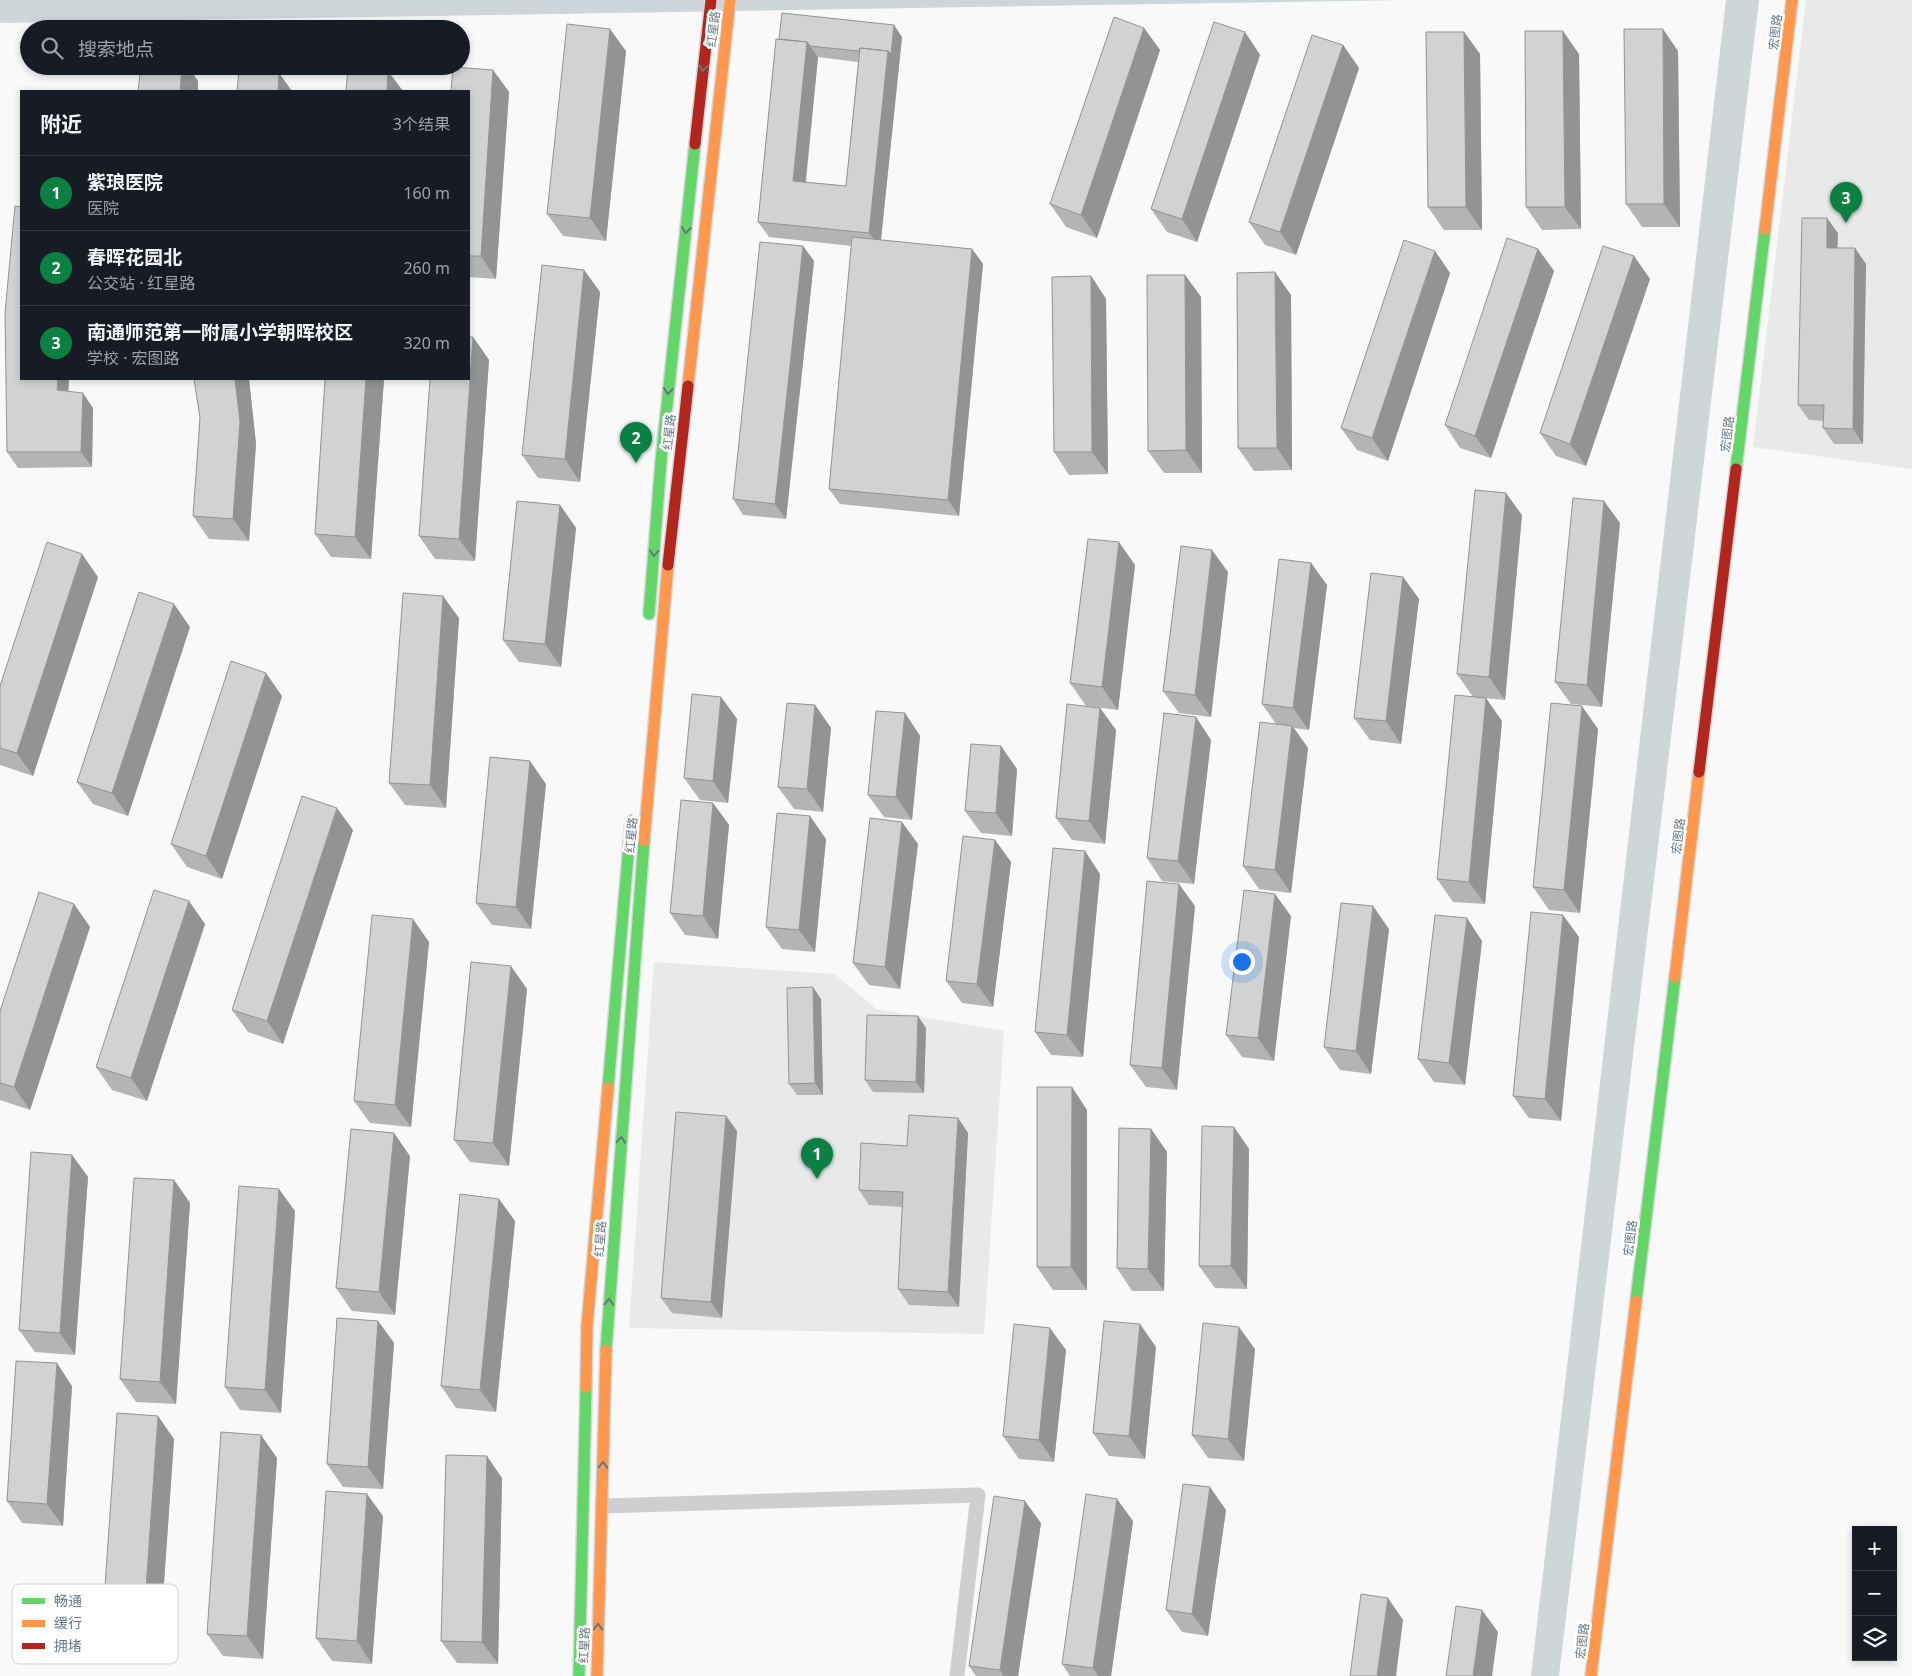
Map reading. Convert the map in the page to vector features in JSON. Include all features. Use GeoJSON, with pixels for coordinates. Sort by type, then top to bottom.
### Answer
{"type":"FeatureCollection","features":[{"type":"Feature","properties":{"kind":"main road","name":"红星路"},"geometry":{"type":"LineString","coordinates":[[648,628],[661,461],[711,0]]}},
{"type":"Feature","properties":{"kind":"main road","name":"红星路"},"geometry":{"type":"LineString","coordinates":[[597,1676],[606,1332],[662,622],[730,0]]}},
{"type":"Feature","properties":{"kind":"main road","name":"宏图路"},"geometry":{"type":"LineString","coordinates":[[1591,1676],[1792,2]]}},
{"type":"Feature","properties":{"kind":"main road","name":"红星路"},"geometry":{"type":"LineString","coordinates":[[579,1676],[587,1326],[632,805]]}},
{"type":"Feature","properties":{"kind":"street"},"geometry":{"type":"LineString","coordinates":[[602,1506],[978,1495],[956,1676]]}},
{"type":"Feature","properties":{"kind":"shaded area"},"geometry":{"type":"Polygon","coordinates":[[[0,0],[1404,0],[183,20],[20,20],[20,23],[0,23],[0,0]]]}},
{"type":"Feature","properties":{"kind":"shaded area"},"geometry":{"type":"Polygon","coordinates":[[[1726,0],[1759,0],[1559,1676],[1531,1676],[1726,0]]]}},
{"type":"Feature","properties":{"kind":"shaded area"},"geometry":{"type":"Polygon","coordinates":[[[1806,0],[1912,0],[1912,469],[1753,447],[1806,0]]]}},
{"type":"Feature","properties":{"kind":"shaded area"},"geometry":{"type":"Polygon","coordinates":[[[654,962],[835,974],[876,1009],[1004,1031],[984,1334],[629,1328],[654,962]]]}},
{"type":"Feature","properties":{"kind":"building"},"geometry":{"type":"Polygon","coordinates":[[[782,13],[894,25],[891,54],[888,51],[860,48],[859,51],[810,46],[807,42],[779,39],[782,13]]]}},
{"type":"Feature","properties":{"kind":"building"},"geometry":{"type":"Polygon","coordinates":[[[1114,17],[1144,28],[1081,215],[1050,204],[1114,17]]]}},
{"type":"Feature","properties":{"kind":"building"},"geometry":{"type":"Polygon","coordinates":[[[1214,22],[1245,32],[1182,219],[1151,209],[1214,22]]]}},
{"type":"Feature","properties":{"kind":"building"},"geometry":{"type":"Polygon","coordinates":[[[567,24],[610,29],[590,218],[547,214],[567,24]]]}},
{"type":"Feature","properties":{"kind":"building"},"geometry":{"type":"Polygon","coordinates":[[[1624,29],[1663,29],[1664,204],[1626,204],[1624,29]]]}},
{"type":"Feature","properties":{"kind":"building"},"geometry":{"type":"Polygon","coordinates":[[[1525,31],[1563,31],[1565,207],[1526,207],[1525,31]]]}},
{"type":"Feature","properties":{"kind":"building"},"geometry":{"type":"Polygon","coordinates":[[[1426,32],[1464,32],[1466,207],[1428,207],[1426,32]]]}},
{"type":"Feature","properties":{"kind":"building"},"geometry":{"type":"Polygon","coordinates":[[[1312,35],[1343,45],[1280,232],[1249,222],[1312,35]]]}},
{"type":"Feature","properties":{"kind":"building"},"geometry":{"type":"Polygon","coordinates":[[[776,39],[807,42],[793,181],[846,186],[860,48],[888,51],[869,233],[758,222],[776,39]]]}},
{"type":"Feature","properties":{"kind":"building"},"geometry":{"type":"Polygon","coordinates":[[[470,68],[493,70],[481,256],[470,256],[470,90],[451,90],[452,75],[470,75],[470,68]]]}},
{"type":"Feature","properties":{"kind":"building"},"geometry":{"type":"Polygon","coordinates":[[[140,75],[181,75],[180,90],[138,90],[140,75]]]}},
{"type":"Feature","properties":{"kind":"building"},"geometry":{"type":"Polygon","coordinates":[[[239,75],[279,75],[278,90],[237,90],[239,75]]]}},
{"type":"Feature","properties":{"kind":"building"},"geometry":{"type":"Polygon","coordinates":[[[347,75],[388,75],[387,90],[346,90],[347,75]]]}},
{"type":"Feature","properties":{"kind":"building"},"geometry":{"type":"Polygon","coordinates":[[[15,206],[20,207],[20,380],[58,380],[57,390],[83,393],[81,452],[7,452],[5,313],[15,206]]]}},
{"type":"Feature","properties":{"kind":"building"},"geometry":{"type":"Polygon","coordinates":[[[1802,218],[1827,218],[1827,248],[1855,248],[1853,429],[1823,428],[1824,405],[1798,405],[1802,218]]]}},
{"type":"Feature","properties":{"kind":"building"},"geometry":{"type":"Polygon","coordinates":[[[852,237],[972,249],[948,500],[829,489],[852,237]]]}},
{"type":"Feature","properties":{"kind":"building"},"geometry":{"type":"Polygon","coordinates":[[[1507,238],[1538,249],[1475,436],[1445,425],[1507,238]]]}},
{"type":"Feature","properties":{"kind":"building"},"geometry":{"type":"Polygon","coordinates":[[[1404,240],[1435,251],[1372,438],[1341,428],[1404,240]]]}},
{"type":"Feature","properties":{"kind":"building"},"geometry":{"type":"Polygon","coordinates":[[[760,242],[803,246],[775,504],[733,499],[760,242]]]}},
{"type":"Feature","properties":{"kind":"building"},"geometry":{"type":"Polygon","coordinates":[[[1603,246],[1634,256],[1570,444],[1540,433],[1603,246]]]}},
{"type":"Feature","properties":{"kind":"building"},"geometry":{"type":"Polygon","coordinates":[[[542,265],[584,270],[565,459],[522,455],[542,265]]]}},
{"type":"Feature","properties":{"kind":"building"},"geometry":{"type":"Polygon","coordinates":[[[1275,272],[1277,448],[1238,448],[1237,273],[1275,272]]]}},
{"type":"Feature","properties":{"kind":"building"},"geometry":{"type":"Polygon","coordinates":[[[1147,275],[1185,275],[1186,450],[1148,451],[1147,275]]]}},
{"type":"Feature","properties":{"kind":"building"},"geometry":{"type":"Polygon","coordinates":[[[1091,276],[1092,452],[1054,452],[1052,277],[1091,276]]]}},
{"type":"Feature","properties":{"kind":"building"},"geometry":{"type":"Polygon","coordinates":[[[470,337],[473,337],[459,539],[419,536],[430,380],[470,380],[470,337]]]}},
{"type":"Feature","properties":{"kind":"building"},"geometry":{"type":"Polygon","coordinates":[[[194,380],[235,380],[240,422],[233,519],[193,516],[200,418],[194,380]]]}},
{"type":"Feature","properties":{"kind":"building"},"geometry":{"type":"Polygon","coordinates":[[[325,380],[366,380],[355,537],[315,534],[325,380]]]}},
{"type":"Feature","properties":{"kind":"building"},"geometry":{"type":"Polygon","coordinates":[[[1475,490],[1506,493],[1489,677],[1457,674],[1475,490]]]}},
{"type":"Feature","properties":{"kind":"building"},"geometry":{"type":"Polygon","coordinates":[[[1573,498],[1604,501],[1587,685],[1555,682],[1573,498]]]}},
{"type":"Feature","properties":{"kind":"building"},"geometry":{"type":"Polygon","coordinates":[[[517,501],[560,505],[545,644],[503,640],[517,501]]]}},
{"type":"Feature","properties":{"kind":"building"},"geometry":{"type":"Polygon","coordinates":[[[1088,539],[1119,542],[1102,687],[1070,683],[1088,539]]]}},
{"type":"Feature","properties":{"kind":"building"},"geometry":{"type":"Polygon","coordinates":[[[47,542],[82,554],[17,753],[0,748],[0,686],[47,542]]]}},
{"type":"Feature","properties":{"kind":"building"},"geometry":{"type":"Polygon","coordinates":[[[1181,546],[1212,550],[1195,695],[1163,691],[1181,546]]]}},
{"type":"Feature","properties":{"kind":"building"},"geometry":{"type":"Polygon","coordinates":[[[1279,559],[1311,563],[1293,708],[1262,704],[1279,559]]]}},
{"type":"Feature","properties":{"kind":"building"},"geometry":{"type":"Polygon","coordinates":[[[1371,573],[1403,577],[1386,721],[1354,718],[1371,573]]]}},
{"type":"Feature","properties":{"kind":"building"},"geometry":{"type":"Polygon","coordinates":[[[139,592],[174,604],[112,793],[77,782],[139,592]]]}},
{"type":"Feature","properties":{"kind":"building"},"geometry":{"type":"Polygon","coordinates":[[[403,593],[443,596],[430,785],[389,783],[403,593]]]}},
{"type":"Feature","properties":{"kind":"building"},"geometry":{"type":"Polygon","coordinates":[[[231,661],[266,673],[206,856],[171,844],[231,661]]]}},
{"type":"Feature","properties":{"kind":"building"},"geometry":{"type":"Polygon","coordinates":[[[692,694],[721,697],[713,781],[684,778],[692,694]]]}},
{"type":"Feature","properties":{"kind":"building"},"geometry":{"type":"Polygon","coordinates":[[[1455,695],[1486,698],[1469,882],[1437,879],[1455,695]]]}},
{"type":"Feature","properties":{"kind":"building"},"geometry":{"type":"Polygon","coordinates":[[[787,703],[815,705],[807,789],[778,787],[787,703]]]}},
{"type":"Feature","properties":{"kind":"building"},"geometry":{"type":"Polygon","coordinates":[[[1551,703],[1582,706],[1564,890],[1533,887],[1551,703]]]}},
{"type":"Feature","properties":{"kind":"building"},"geometry":{"type":"Polygon","coordinates":[[[1067,704],[1100,708],[1089,821],[1056,818],[1067,704]]]}},
{"type":"Feature","properties":{"kind":"building"},"geometry":{"type":"Polygon","coordinates":[[[876,711],[905,713],[896,797],[868,795],[876,711]]]}},
{"type":"Feature","properties":{"kind":"building"},"geometry":{"type":"Polygon","coordinates":[[[1164,713],[1196,717],[1178,861],[1147,858],[1164,713]]]}},
{"type":"Feature","properties":{"kind":"building"},"geometry":{"type":"Polygon","coordinates":[[[1260,722],[1292,726],[1275,870],[1243,866],[1260,722]]]}},
{"type":"Feature","properties":{"kind":"building"},"geometry":{"type":"Polygon","coordinates":[[[971,744],[1001,746],[996,813],[965,811],[971,744]]]}},
{"type":"Feature","properties":{"kind":"building"},"geometry":{"type":"Polygon","coordinates":[[[490,757],[530,761],[516,907],[476,903],[490,757]]]}},
{"type":"Feature","properties":{"kind":"building"},"geometry":{"type":"Polygon","coordinates":[[[302,796],[337,808],[267,1021],[232,1010],[302,796]]]}},
{"type":"Feature","properties":{"kind":"building"},"geometry":{"type":"Polygon","coordinates":[[[681,800],[713,803],[703,916],[670,913],[681,800]]]}},
{"type":"Feature","properties":{"kind":"building"},"geometry":{"type":"Polygon","coordinates":[[[777,813],[810,816],[799,930],[766,927],[777,813]]]}},
{"type":"Feature","properties":{"kind":"building"},"geometry":{"type":"Polygon","coordinates":[[[870,818],[902,822],[885,967],[853,963],[870,818]]]}},
{"type":"Feature","properties":{"kind":"building"},"geometry":{"type":"Polygon","coordinates":[[[963,836],[995,840],[977,984],[946,981],[963,836]]]}},
{"type":"Feature","properties":{"kind":"building"},"geometry":{"type":"Polygon","coordinates":[[[1053,848],[1085,851],[1067,1035],[1035,1032],[1053,848]]]}},
{"type":"Feature","properties":{"kind":"building"},"geometry":{"type":"Polygon","coordinates":[[[1147,881],[1179,884],[1162,1068],[1130,1065],[1147,881]]]}},
{"type":"Feature","properties":{"kind":"building"},"geometry":{"type":"Polygon","coordinates":[[[154,890],[189,901],[131,1078],[96,1067],[154,890]]]}},
{"type":"Feature","properties":{"kind":"building"},"geometry":{"type":"Polygon","coordinates":[[[1244,890],[1275,894],[1258,1038],[1226,1035],[1244,890]]]}},
{"type":"Feature","properties":{"kind":"building"},"geometry":{"type":"Polygon","coordinates":[[[39,892],[74,904],[14,1087],[0,1083],[0,1011],[39,892]]]}},
{"type":"Feature","properties":{"kind":"building"},"geometry":{"type":"Polygon","coordinates":[[[1341,903],[1373,906],[1356,1051],[1324,1047],[1341,903]]]}},
{"type":"Feature","properties":{"kind":"building"},"geometry":{"type":"Polygon","coordinates":[[[1531,912],[1563,915],[1545,1099],[1513,1096],[1531,912]]]}},
{"type":"Feature","properties":{"kind":"building"},"geometry":{"type":"Polygon","coordinates":[[[372,915],[413,919],[395,1105],[354,1101],[372,915]]]}},
{"type":"Feature","properties":{"kind":"building"},"geometry":{"type":"Polygon","coordinates":[[[1435,915],[1467,918],[1449,1063],[1418,1059],[1435,915]]]}},
{"type":"Feature","properties":{"kind":"building"},"geometry":{"type":"Polygon","coordinates":[[[471,962],[511,966],[493,1143],[454,1140],[471,962]]]}},
{"type":"Feature","properties":{"kind":"building"},"geometry":{"type":"Polygon","coordinates":[[[813,987],[815,1083],[789,1084],[787,988],[813,987]]]}},
{"type":"Feature","properties":{"kind":"building"},"geometry":{"type":"Polygon","coordinates":[[[867,1015],[918,1016],[916,1082],[865,1080],[867,1015]]]}},
{"type":"Feature","properties":{"kind":"building"},"geometry":{"type":"Polygon","coordinates":[[[1037,1087],[1072,1087],[1071,1267],[1037,1267],[1037,1087]]]}},
{"type":"Feature","properties":{"kind":"building"},"geometry":{"type":"Polygon","coordinates":[[[676,1112],[726,1116],[711,1302],[661,1298],[676,1112]]]}},
{"type":"Feature","properties":{"kind":"building"},"geometry":{"type":"Polygon","coordinates":[[[909,1115],[958,1118],[948,1292],[898,1289],[903,1192],[859,1190],[861,1143],[907,1146],[909,1115]]]}},
{"type":"Feature","properties":{"kind":"building"},"geometry":{"type":"Polygon","coordinates":[[[1202,1126],[1234,1127],[1231,1266],[1199,1266],[1202,1126]]]}},
{"type":"Feature","properties":{"kind":"building"},"geometry":{"type":"Polygon","coordinates":[[[1119,1128],[1151,1129],[1148,1269],[1117,1268],[1119,1128]]]}},
{"type":"Feature","properties":{"kind":"building"},"geometry":{"type":"Polygon","coordinates":[[[351,1129],[394,1133],[379,1292],[336,1288],[351,1129]]]}},
{"type":"Feature","properties":{"kind":"building"},"geometry":{"type":"Polygon","coordinates":[[[31,1152],[72,1155],[60,1333],[19,1330],[31,1152]]]}},
{"type":"Feature","properties":{"kind":"building"},"geometry":{"type":"Polygon","coordinates":[[[134,1178],[174,1180],[160,1382],[120,1379],[134,1178]]]}},
{"type":"Feature","properties":{"kind":"building"},"geometry":{"type":"Polygon","coordinates":[[[239,1186],[279,1189],[265,1390],[225,1387],[239,1186]]]}},
{"type":"Feature","properties":{"kind":"building"},"geometry":{"type":"Polygon","coordinates":[[[460,1194],[499,1199],[480,1390],[441,1386],[460,1194]]]}},
{"type":"Feature","properties":{"kind":"building"},"geometry":{"type":"Polygon","coordinates":[[[337,1318],[378,1321],[368,1467],[327,1464],[337,1318]]]}},
{"type":"Feature","properties":{"kind":"building"},"geometry":{"type":"Polygon","coordinates":[[[1104,1321],[1140,1324],[1129,1436],[1093,1433],[1104,1321]]]}},
{"type":"Feature","properties":{"kind":"building"},"geometry":{"type":"Polygon","coordinates":[[[1203,1323],[1239,1327],[1228,1439],[1192,1435],[1203,1323]]]}},
{"type":"Feature","properties":{"kind":"building"},"geometry":{"type":"Polygon","coordinates":[[[1014,1324],[1050,1328],[1039,1440],[1003,1436],[1014,1324]]]}},
{"type":"Feature","properties":{"kind":"building"},"geometry":{"type":"Polygon","coordinates":[[[16,1361],[57,1363],[47,1504],[7,1501],[16,1361]]]}},
{"type":"Feature","properties":{"kind":"building"},"geometry":{"type":"Polygon","coordinates":[[[117,1413],[158,1416],[146,1584],[105,1584],[117,1413]]]}},
{"type":"Feature","properties":{"kind":"building"},"geometry":{"type":"Polygon","coordinates":[[[221,1432],[261,1435],[247,1636],[207,1634],[221,1432]]]}},
{"type":"Feature","properties":{"kind":"building"},"geometry":{"type":"Polygon","coordinates":[[[446,1455],[487,1456],[482,1642],[441,1641],[446,1455]]]}},
{"type":"Feature","properties":{"kind":"building"},"geometry":{"type":"Polygon","coordinates":[[[1183,1484],[1210,1487],[1192,1614],[1166,1610],[1183,1484]]]}},
{"type":"Feature","properties":{"kind":"building"},"geometry":{"type":"Polygon","coordinates":[[[326,1491],[367,1494],[357,1641],[316,1638],[326,1491]]]}},
{"type":"Feature","properties":{"kind":"building"},"geometry":{"type":"Polygon","coordinates":[[[1086,1494],[1117,1499],[1093,1668],[1062,1664],[1086,1494]]]}},
{"type":"Feature","properties":{"kind":"building"},"geometry":{"type":"Polygon","coordinates":[[[994,1496],[1025,1501],[1000,1670],[969,1666],[994,1496]]]}},
{"type":"Feature","properties":{"kind":"building"},"geometry":{"type":"Polygon","coordinates":[[[1361,1594],[1388,1598],[1377,1676],[1350,1676],[1361,1594]]]}},
{"type":"Feature","properties":{"kind":"building"},"geometry":{"type":"Polygon","coordinates":[[[1456,1606],[1482,1610],[1473,1676],[1446,1676],[1456,1606]]]}},
{"type":"Feature","properties":{"kind":"traffic: fast"},"geometry":{"type":"LineString","coordinates":[[649,614],[661,461],[695,144]]}},
{"type":"Feature","properties":{"kind":"traffic: fast"},"geometry":{"type":"LineString","coordinates":[[1736,469],[1765,229]]}},
{"type":"Feature","properties":{"kind":"traffic: fast"},"geometry":{"type":"LineString","coordinates":[[608,1088],[631,821]]}},
{"type":"Feature","properties":{"kind":"traffic: fast"},"geometry":{"type":"LineString","coordinates":[[606,1350],[644,841]]}},
{"type":"Feature","properties":{"kind":"traffic: fast"},"geometry":{"type":"LineString","coordinates":[[1636,1301],[1675,977]]}},
{"type":"Feature","properties":{"kind":"traffic: fast"},"geometry":{"type":"LineString","coordinates":[[579,1676],[586,1387]]}},
{"type":"Feature","properties":{"kind":"traffic: slow"},"geometry":{"type":"LineString","coordinates":[[688,386],[730,0]]}},
{"type":"Feature","properties":{"kind":"traffic: slow"},"geometry":{"type":"LineString","coordinates":[[1765,229],[1792,0]]}},
{"type":"Feature","properties":{"kind":"traffic: slow"},"geometry":{"type":"LineString","coordinates":[[644,841],[668,565]]}},
{"type":"Feature","properties":{"kind":"traffic: slow"},"geometry":{"type":"LineString","coordinates":[[1675,977],[1699,772]]}},
{"type":"Feature","properties":{"kind":"traffic: slow"},"geometry":{"type":"LineString","coordinates":[[586,1387],[587,1326],[608,1088]]}},
{"type":"Feature","properties":{"kind":"traffic: slow"},"geometry":{"type":"LineString","coordinates":[[1591,1676],[1636,1301]]}},
{"type":"Feature","properties":{"kind":"traffic: slow"},"geometry":{"type":"LineString","coordinates":[[597,1676],[606,1350]]}},
{"type":"Feature","properties":{"kind":"traffic: jam"},"geometry":{"type":"LineString","coordinates":[[695,144],[711,0]]}},
{"type":"Feature","properties":{"kind":"traffic: jam"},"geometry":{"type":"LineString","coordinates":[[668,565],[688,386]]}},
{"type":"Feature","properties":{"kind":"traffic: jam"},"geometry":{"type":"LineString","coordinates":[[1699,772],[1736,469]]}},
{"type":"Feature","properties":{"kind":"place","name":"南通师范第一附属小学朝晖校区"},"geometry":{"type":"Point","coordinates":[1846,223]}},
{"type":"Feature","properties":{"kind":"place","name":"春晖花园北"},"geometry":{"type":"Point","coordinates":[636,463]}},
{"type":"Feature","properties":{"kind":"place","name":"紫琅医院"},"geometry":{"type":"Point","coordinates":[817,1179]}}]}
